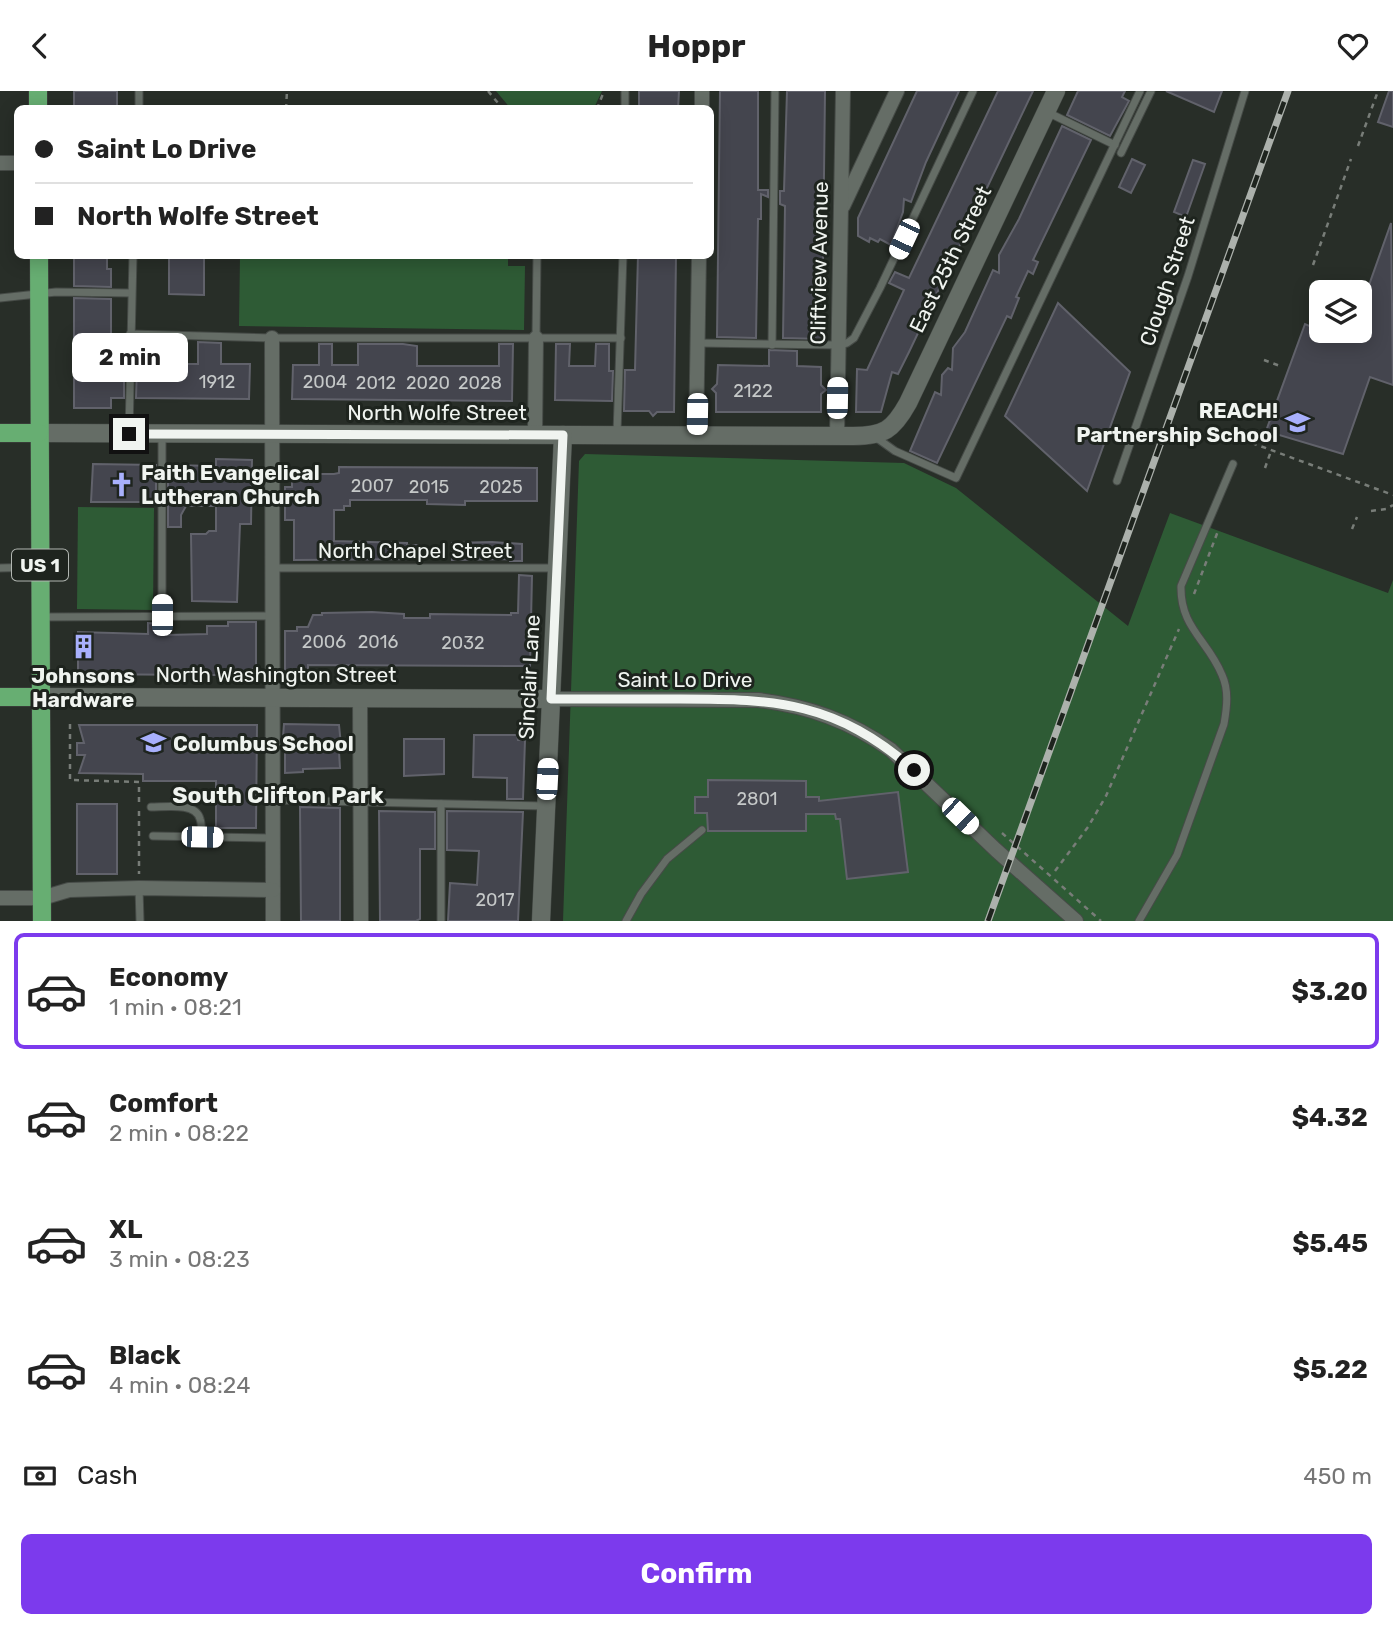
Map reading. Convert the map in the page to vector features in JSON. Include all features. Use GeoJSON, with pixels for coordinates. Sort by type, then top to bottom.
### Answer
{"type":"FeatureCollection","features":[{"type":"Feature","properties":{"kind":"main road","name":"East 25th Street"},"geometry":{"type":"LineString","coordinates":[[873,436],[888,430],[903,412],[1056,91]]}},
{"type":"Feature","properties":{"kind":"main road","name":"US 1"},"geometry":{"type":"LineString","coordinates":[[39,259],[42,921]]}},
{"type":"Feature","properties":{"kind":"main road","name":"North Wolfe Street"},"geometry":{"type":"LineString","coordinates":[[0,433],[563,435],[617,426],[696,436],[873,436]]}},
{"type":"Feature","properties":{"kind":"main road","name":"Sinclair Lane"},"geometry":{"type":"LineString","coordinates":[[541,921],[563,435]]}},
{"type":"Feature","properties":{"kind":"main road","name":"North Washington Street"},"geometry":{"type":"LineString","coordinates":[[0,697],[551,699]]}},
{"type":"Feature","properties":{"kind":"street","name":"Cliftview Avenue"},"geometry":{"type":"LineString","coordinates":[[837,436],[843,91]]}},
{"type":"Feature","properties":{"kind":"street"},"geometry":{"type":"LineString","coordinates":[[841,210],[897,91]]}},
{"type":"Feature","properties":{"kind":"street"},"geometry":{"type":"LineString","coordinates":[[696,436],[699,259]]}},
{"type":"Feature","properties":{"kind":"street"},"geometry":{"type":"LineString","coordinates":[[272,338],[273,921]]}},
{"type":"Feature","properties":{"kind":"street"},"geometry":{"type":"LineString","coordinates":[[535,435],[536,338]]}},
{"type":"Feature","properties":{"kind":"street"},"geometry":{"type":"LineString","coordinates":[[360,697],[361,921]]}},
{"type":"Feature","properties":{"kind":"street","name":"Saint Lo Drive"},"geometry":{"type":"LineString","coordinates":[[551,699],[758,700],[792,705],[835,718],[891,750],[996,850],[1076,921]]}},
{"type":"Feature","properties":{"kind":"street"},"geometry":{"type":"LineString","coordinates":[[0,898],[42,898],[69,890],[273,890]]}},
{"type":"Feature","properties":{"kind":"lane"},"geometry":{"type":"LineString","coordinates":[[772,345],[775,91]]}},
{"type":"Feature","properties":{"kind":"lane"},"geometry":{"type":"LineString","coordinates":[[698,343],[838,345],[854,338],[973,91]]}},
{"type":"Feature","properties":{"kind":"lane"},"geometry":{"type":"LineString","coordinates":[[873,436],[895,451],[956,478],[1140,91]]}},
{"type":"Feature","properties":{"kind":"lane"},"geometry":{"type":"LineString","coordinates":[[1121,153],[1151,91]]}},
{"type":"Feature","properties":{"kind":"lane","name":"Clough Street"},"geometry":{"type":"LineString","coordinates":[[1117,481],[1188,276],[1245,91]]}},
{"type":"Feature","properties":{"kind":"lane"},"geometry":{"type":"LineString","coordinates":[[1046,112],[1115,145]]}},
{"type":"Feature","properties":{"kind":"lane"},"geometry":{"type":"LineString","coordinates":[[129,434],[133,259]]}},
{"type":"Feature","properties":{"kind":"lane"},"geometry":{"type":"LineString","coordinates":[[536,338],[537,259]]}},
{"type":"Feature","properties":{"kind":"lane"},"geometry":{"type":"LineString","coordinates":[[617,426],[623,259]]}},
{"type":"Feature","properties":{"kind":"lane"},"geometry":{"type":"LineString","coordinates":[[0,298],[55,292],[131,293]]}},
{"type":"Feature","properties":{"kind":"lane"},"geometry":{"type":"LineString","coordinates":[[130,334],[272,338],[621,338]]}},
{"type":"Feature","properties":{"kind":"lane"},"geometry":{"type":"LineString","coordinates":[[162,433],[162,615]]}},
{"type":"Feature","properties":{"kind":"lane"},"geometry":{"type":"LineString","coordinates":[[1139,921],[1177,855],[1224,724],[1227,704],[1222,673],[1180,605],[1181,586],[1233,464]]}},
{"type":"Feature","properties":{"kind":"lane"},"geometry":{"type":"LineString","coordinates":[[0,568],[40,567]]}},
{"type":"Feature","properties":{"kind":"lane","name":"North Chapel Street"},"geometry":{"type":"LineString","coordinates":[[272,568],[557,568]]}},
{"type":"Feature","properties":{"kind":"lane"},"geometry":{"type":"LineString","coordinates":[[40,617],[272,616]]}},
{"type":"Feature","properties":{"kind":"lane"},"geometry":{"type":"LineString","coordinates":[[272,800],[546,806]]}},
{"type":"Feature","properties":{"kind":"lane"},"geometry":{"type":"LineString","coordinates":[[441,804],[441,921]]}},
{"type":"Feature","properties":{"kind":"lane"},"geometry":{"type":"LineString","coordinates":[[151,807],[194,810],[200,816],[202,837]]}},
{"type":"Feature","properties":{"kind":"lane"},"geometry":{"type":"LineString","coordinates":[[626,921],[640,894],[667,859],[702,830]]}},
{"type":"Feature","properties":{"kind":"lane"},"geometry":{"type":"LineString","coordinates":[[153,836],[272,838]]}},
{"type":"Feature","properties":{"kind":"lane"},"geometry":{"type":"LineString","coordinates":[[139,888],[140,921]]}},
{"type":"Feature","properties":{"kind":"path"},"geometry":{"type":"LineString","coordinates":[[488,91],[500,105]]}},
{"type":"Feature","properties":{"kind":"path"},"geometry":{"type":"LineString","coordinates":[[1358,146],[1378,91]]}},
{"type":"Feature","properties":{"kind":"path"},"geometry":{"type":"LineString","coordinates":[[1313,265],[1351,159]]}},
{"type":"Feature","properties":{"kind":"path"},"geometry":{"type":"LineString","coordinates":[[1264,360],[1280,366]]}},
{"type":"Feature","properties":{"kind":"path"},"geometry":{"type":"LineString","coordinates":[[1252,443],[1393,495]]}},
{"type":"Feature","properties":{"kind":"path"},"geometry":{"type":"LineString","coordinates":[[1265,468],[1271,451]]}},
{"type":"Feature","properties":{"kind":"path"},"geometry":{"type":"LineString","coordinates":[[1371,511],[1393,505]]}},
{"type":"Feature","properties":{"kind":"path"},"geometry":{"type":"LineString","coordinates":[[1352,529],[1357,517]]}},
{"type":"Feature","properties":{"kind":"path"},"geometry":{"type":"LineString","coordinates":[[1055,871],[1088,827],[1106,796],[1185,616],[1221,523]]}},
{"type":"Feature","properties":{"kind":"path"},"geometry":{"type":"LineString","coordinates":[[70,724],[70,781],[139,782],[139,888]]}},
{"type":"Feature","properties":{"kind":"path"},"geometry":{"type":"LineString","coordinates":[[993,825],[1101,921]]}},
{"type":"Feature","properties":{"kind":"green space"},"geometry":{"type":"Polygon","coordinates":[[[496,91],[602,91],[595,105],[508,105],[496,91]]]}},
{"type":"Feature","properties":{"kind":"green space"},"geometry":{"type":"Polygon","coordinates":[[[240,259],[508,259],[508,266],[525,266],[524,330],[239,326],[240,259]]]}},
{"type":"Feature","properties":{"kind":"green space"},"geometry":{"type":"Polygon","coordinates":[[[585,454],[904,463],[956,488],[1128,626],[1170,513],[1388,593],[1393,580],[1393,921],[563,921],[579,461],[585,454]]]}},
{"type":"Feature","properties":{"kind":"green space"},"geometry":{"type":"Polygon","coordinates":[[[78,507],[154,508],[153,610],[77,609],[78,507]]]}},
{"type":"Feature","properties":{"kind":"building"},"geometry":{"type":"Polygon","coordinates":[[[74,91],[117,91],[117,105],[74,105],[74,91]]]}},
{"type":"Feature","properties":{"kind":"building"},"geometry":{"type":"Polygon","coordinates":[[[639,91],[679,91],[678,105],[639,105],[639,91]]]}},
{"type":"Feature","properties":{"kind":"building"},"geometry":{"type":"Polygon","coordinates":[[[720,91],[758,91],[758,190],[768,190],[768,197],[761,194],[761,219],[758,219],[756,338],[717,337],[720,91]]]}},
{"type":"Feature","properties":{"kind":"building"},"geometry":{"type":"Polygon","coordinates":[[[787,91],[825,91],[822,339],[783,338],[785,206],[780,204],[780,191],[784,191],[787,91]]]}},
{"type":"Feature","properties":{"kind":"building"},"geometry":{"type":"Polygon","coordinates":[[[917,91],[959,91],[926,162],[911,202],[904,199],[903,212],[891,245],[880,239],[878,242],[870,238],[869,242],[858,236],[858,218],[917,91]]]}},
{"type":"Feature","properties":{"kind":"building"},"geometry":{"type":"Polygon","coordinates":[[[998,91],[1033,91],[898,374],[892,372],[881,412],[856,412],[857,369],[867,370],[904,290],[889,283],[895,272],[909,278],[998,91]]]}},
{"type":"Feature","properties":{"kind":"building"},"geometry":{"type":"Polygon","coordinates":[[[1078,91],[1125,91],[1122,97],[1129,101],[1110,136],[1067,115],[1078,91]]]}},
{"type":"Feature","properties":{"kind":"building"},"geometry":{"type":"Polygon","coordinates":[[[1166,91],[1222,91],[1214,112],[1166,91]]]}},
{"type":"Feature","properties":{"kind":"building"},"geometry":{"type":"Polygon","coordinates":[[[1389,91],[1393,91],[1393,127],[1378,122],[1389,91]]]}},
{"type":"Feature","properties":{"kind":"building"},"geometry":{"type":"Polygon","coordinates":[[[1062,126],[1091,140],[1033,260],[1038,262],[1033,274],[1028,271],[1016,297],[1019,298],[1011,318],[1007,316],[937,463],[910,451],[935,392],[941,395],[942,375],[948,368],[952,370],[953,348],[965,332],[993,270],[999,273],[999,255],[1019,219],[1062,126]]]}},
{"type":"Feature","properties":{"kind":"building"},"geometry":{"type":"Polygon","coordinates":[[[1132,159],[1145,165],[1131,193],[1119,187],[1132,159]]]}},
{"type":"Feature","properties":{"kind":"building"},"geometry":{"type":"Polygon","coordinates":[[[1193,160],[1205,164],[1186,217],[1174,212],[1193,160]]]}},
{"type":"Feature","properties":{"kind":"building","name":"REACH! Partnership School"},"geometry":{"type":"Polygon","coordinates":[[[1391,223],[1393,385],[1370,377],[1343,454],[1266,431],[1305,324],[1309,326],[1309,343],[1372,343],[1371,280],[1391,223]]]}},
{"type":"Feature","properties":{"kind":"building"},"geometry":{"type":"Polygon","coordinates":[[[74,259],[107,259],[107,269],[111,269],[111,287],[74,286],[74,259]]]}},
{"type":"Feature","properties":{"kind":"building"},"geometry":{"type":"Polygon","coordinates":[[[169,259],[204,259],[204,295],[169,294],[169,259]]]}},
{"type":"Feature","properties":{"kind":"building"},"geometry":{"type":"Polygon","coordinates":[[[638,259],[676,259],[674,412],[657,412],[653,416],[649,411],[624,411],[625,370],[635,370],[638,259]]]}},
{"type":"Feature","properties":{"kind":"building"},"geometry":{"type":"Polygon","coordinates":[[[74,298],[111,299],[111,340],[117,340],[117,364],[124,364],[124,398],[111,398],[111,408],[74,408],[74,298]]]}},
{"type":"Feature","properties":{"kind":"building"},"geometry":{"type":"Polygon","coordinates":[[[1058,303],[1130,372],[1087,491],[1005,416],[1058,303]]]}},
{"type":"Feature","properties":{"kind":"building"},"geometry":{"type":"Polygon","coordinates":[[[160,341],[172,341],[172,364],[198,364],[198,342],[221,343],[221,364],[250,364],[249,399],[136,398],[137,364],[160,364],[160,341]]]}},
{"type":"Feature","properties":{"kind":"building"},"geometry":{"type":"Polygon","coordinates":[[[319,344],[332,344],[332,365],[358,365],[358,344],[403,344],[417,346],[417,366],[499,366],[499,344],[513,344],[512,401],[292,399],[293,365],[319,365],[319,344]]]}},
{"type":"Feature","properties":{"kind":"building"},"geometry":{"type":"Polygon","coordinates":[[[556,344],[570,344],[569,366],[595,366],[596,344],[609,344],[609,371],[613,371],[612,401],[555,400],[556,344]]]}},
{"type":"Feature","properties":{"kind":"building"},"geometry":{"type":"Polygon","coordinates":[[[769,350],[797,351],[797,366],[821,367],[821,385],[826,390],[821,394],[821,412],[716,412],[716,393],[712,389],[717,384],[718,365],[769,366],[769,350]]]}},
{"type":"Feature","properties":{"kind":"building"},"geometry":{"type":"Polygon","coordinates":[[[216,459],[252,460],[251,524],[240,524],[237,602],[192,601],[191,534],[216,531],[216,506],[186,506],[181,515],[181,527],[168,527],[168,465],[216,466],[216,459]]]}},
{"type":"Feature","properties":{"kind":"building","name":"Faith Evangelical Lutheran Church"},"geometry":{"type":"Polygon","coordinates":[[[93,464],[156,465],[156,502],[91,502],[93,464]]]}},
{"type":"Feature","properties":{"kind":"building"},"geometry":{"type":"Polygon","coordinates":[[[339,467],[537,468],[537,501],[465,501],[465,505],[427,504],[427,500],[350,500],[350,506],[344,506],[344,510],[334,510],[334,541],[421,545],[421,559],[294,560],[294,520],[285,520],[285,487],[292,487],[292,474],[334,474],[339,473],[339,467]]]}},
{"type":"Feature","properties":{"kind":"building"},"geometry":{"type":"Polygon","coordinates":[[[452,543],[522,544],[522,561],[452,560],[452,543]]]}},
{"type":"Feature","properties":{"kind":"building"},"geometry":{"type":"Polygon","coordinates":[[[519,575],[532,576],[530,666],[308,665],[308,676],[285,675],[285,631],[308,627],[313,615],[372,612],[404,614],[404,618],[430,618],[430,614],[511,615],[518,613],[519,575]]]}},
{"type":"Feature","properties":{"kind":"building"},"geometry":{"type":"Polygon","coordinates":[[[228,622],[256,622],[256,668],[230,675],[78,674],[78,632],[148,634],[148,623],[168,624],[167,635],[207,634],[207,626],[228,626],[228,622]]]}},
{"type":"Feature","properties":{"kind":"building"},"geometry":{"type":"Polygon","coordinates":[[[284,724],[339,725],[341,745],[344,749],[339,752],[340,768],[303,769],[303,772],[285,773],[285,752],[282,750],[284,724]]]}},
{"type":"Feature","properties":{"kind":"building"},"geometry":{"type":"Polygon","coordinates":[[[79,725],[257,725],[256,828],[216,828],[216,781],[143,781],[143,774],[79,773],[85,755],[77,755],[77,743],[84,743],[79,725]]]}},
{"type":"Feature","properties":{"kind":"building"},"geometry":{"type":"Polygon","coordinates":[[[474,735],[517,735],[518,740],[525,740],[523,799],[507,799],[507,778],[473,777],[474,735]]]}},
{"type":"Feature","properties":{"kind":"building"},"geometry":{"type":"Polygon","coordinates":[[[404,739],[444,739],[444,774],[404,776],[404,739]]]}},
{"type":"Feature","properties":{"kind":"building"},"geometry":{"type":"Polygon","coordinates":[[[708,780],[806,781],[806,797],[819,797],[819,801],[898,792],[908,872],[847,879],[840,819],[836,819],[835,814],[806,814],[806,831],[708,831],[707,813],[695,813],[695,797],[708,797],[708,780]]]}},
{"type":"Feature","properties":{"kind":"building"},"geometry":{"type":"Polygon","coordinates":[[[77,804],[117,804],[117,874],[77,874],[77,804]]]}},
{"type":"Feature","properties":{"kind":"building"},"geometry":{"type":"Polygon","coordinates":[[[300,807],[340,808],[340,921],[301,921],[300,807]]]}},
{"type":"Feature","properties":{"kind":"building"},"geometry":{"type":"Polygon","coordinates":[[[379,811],[435,812],[435,849],[420,849],[420,919],[416,921],[380,921],[379,811]]]}},
{"type":"Feature","properties":{"kind":"building"},"geometry":{"type":"Polygon","coordinates":[[[447,811],[523,812],[518,921],[448,921],[450,883],[477,885],[479,851],[447,850],[447,811]]]}},
{"type":"Feature","properties":{"kind":"railway"},"geometry":{"type":"LineString","coordinates":[[988,921],[1288,91]]}},
{"type":"Feature","properties":{"kind":"place","name":"REACH! Partnership School"},"geometry":{"type":"Point","coordinates":[1298,422]}},
{"type":"Feature","properties":{"kind":"place","name":"Faith Evangelical Lutheran Church"},"geometry":{"type":"Point","coordinates":[121,484]}},
{"type":"Feature","properties":{"kind":"place","name":"Johnsons Hardware"},"geometry":{"type":"Point","coordinates":[83,646]}},
{"type":"Feature","properties":{"kind":"place","name":"Columbus School"},"geometry":{"type":"Point","coordinates":[153,743]}},
{"type":"Feature","properties":{"kind":"district","name":"South Clifton Park"},"geometry":{"type":"Point","coordinates":[278,795]}},
{"type":"Feature","properties":{"kind":"route"},"geometry":{"type":"LineString","coordinates":[[129,434],[563,435],[551,699],[778,702],[818,712],[859,729],[891,750],[914,770]]}}]}
